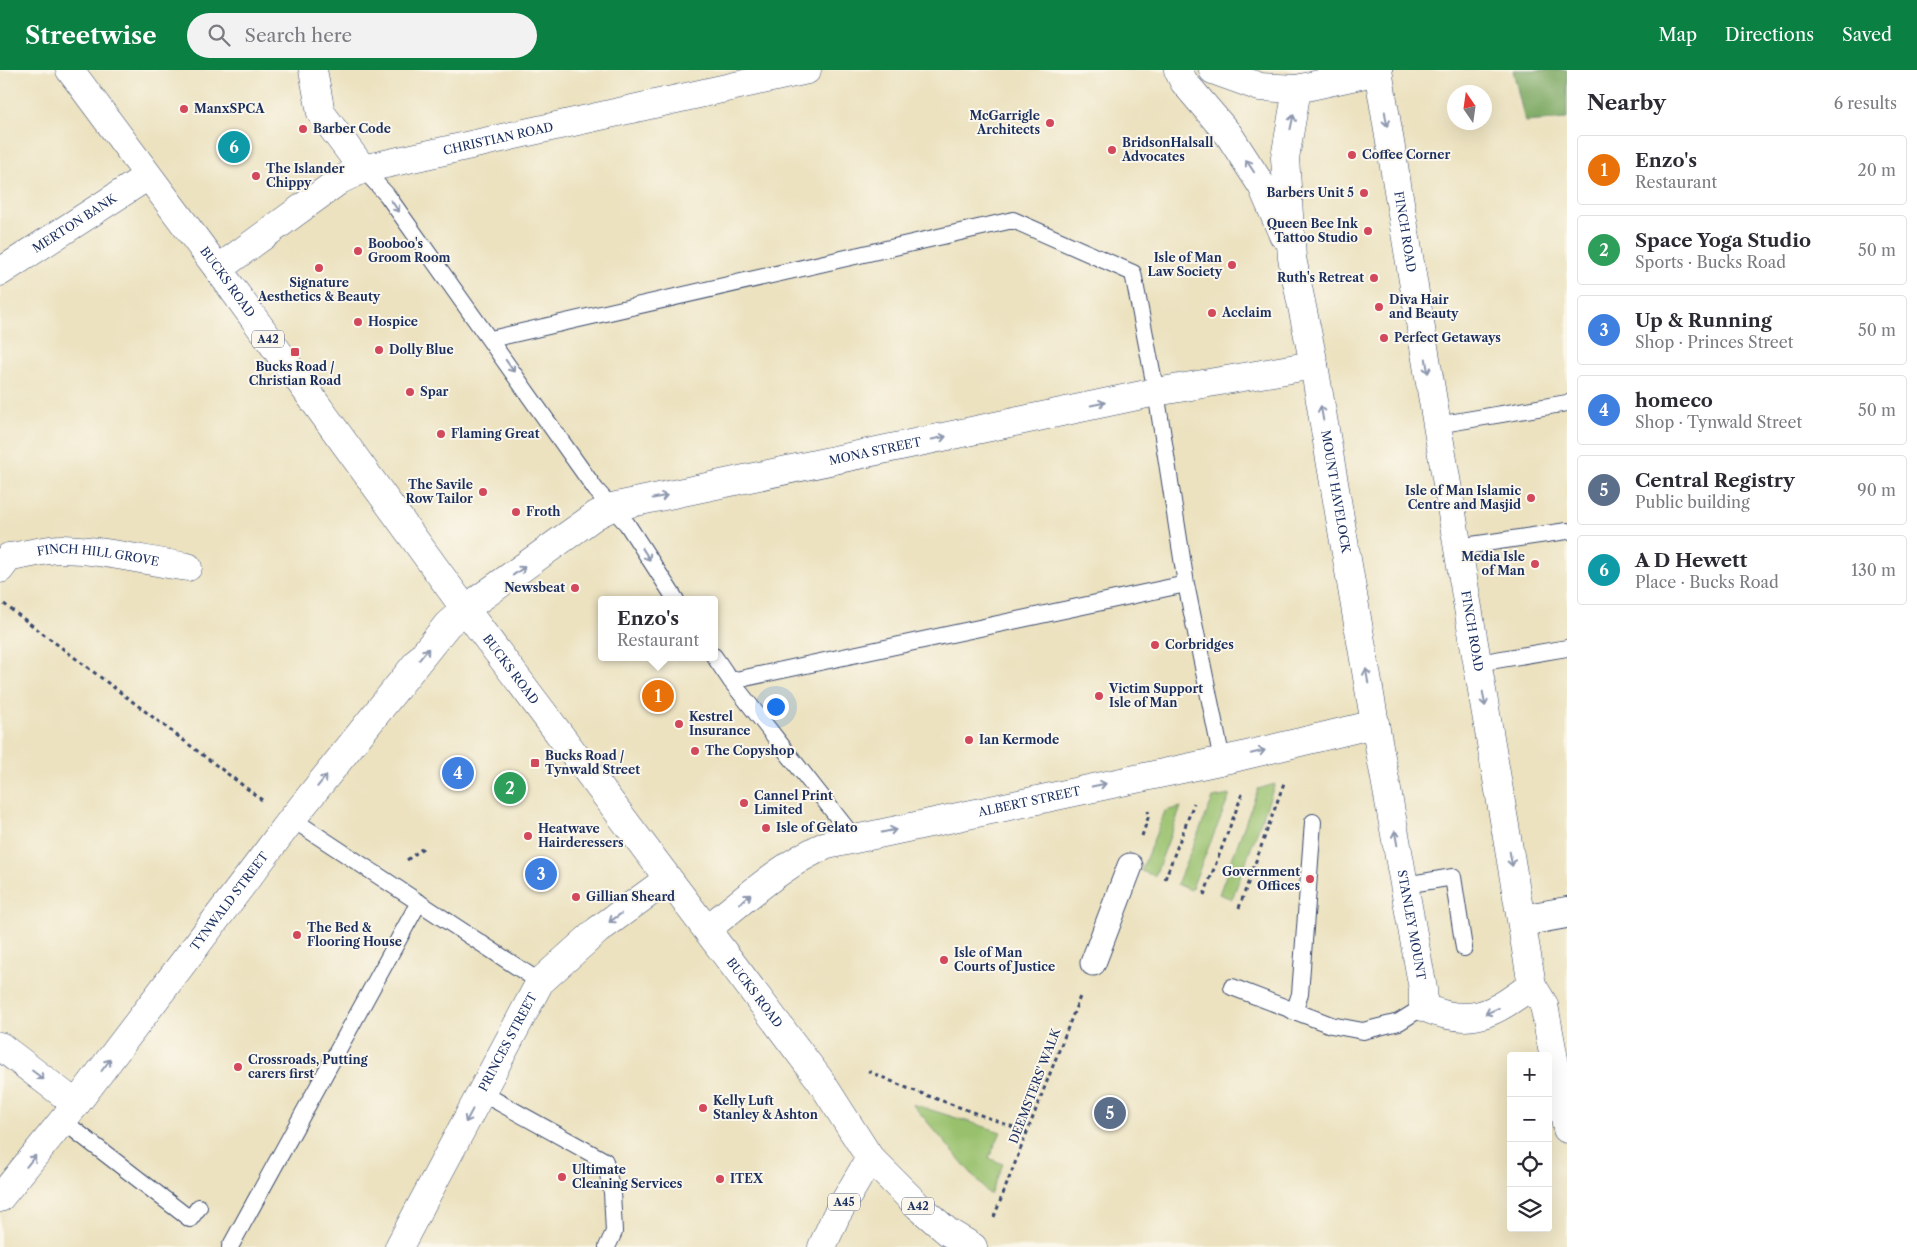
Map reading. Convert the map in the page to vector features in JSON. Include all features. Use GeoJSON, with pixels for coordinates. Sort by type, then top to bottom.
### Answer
{"type":"FeatureCollection","features":[{"type":"Feature","properties":{"kind":"street","name":"BUCKS ROAD"},"geometry":{"type":"LineString","coordinates":[[70,70],[218,269],[465,609],[820,1080],[870,1158],[918,1206],[948,1232],[973,1247]]}},
{"type":"Feature","properties":{"kind":"street"},"geometry":{"type":"LineString","coordinates":[[312,70],[321,113],[363,169]]}},
{"type":"Feature","properties":{"kind":"street","name":"CHRISTIAN ROAD"},"geometry":{"type":"LineString","coordinates":[[218,269],[340,180],[363,169],[807,70]]}},
{"type":"Feature","properties":{"kind":"street","name":"MOUNT HAVELOCK"},"geometry":{"type":"LineString","coordinates":[[1178,70],[1184,82],[1229,135],[1262,186],[1292,258]]}},
{"type":"Feature","properties":{"kind":"street"},"geometry":{"type":"LineString","coordinates":[[1213,70],[1260,87],[1297,89],[1378,71]]}},
{"type":"Feature","properties":{"kind":"street","name":"FINCH ROAD"},"geometry":{"type":"LineString","coordinates":[[1378,71],[1532,985],[1544,1006],[1566,1123]]}},
{"type":"Feature","properties":{"kind":"street","name":"MOUNT HAVELOCK"},"geometry":{"type":"LineString","coordinates":[[1297,89],[1285,158],[1292,258],[1314,365],[1375,724]]}},
{"type":"Feature","properties":{"kind":"street","name":"MERTON BANK"},"geometry":{"type":"LineString","coordinates":[[0,272],[148,176]]}},
{"type":"Feature","properties":{"kind":"street","name":"MONA STREET"},"geometry":{"type":"LineString","coordinates":[[465,609],[596,515],[612,507],[1156,392],[1314,365]]}},
{"type":"Feature","properties":{"kind":"street","name":"FINCH HILL GROVE"},"geometry":{"type":"LineString","coordinates":[[4,563],[60,549],[109,552],[144,561],[188,567]]}},
{"type":"Feature","properties":{"kind":"street","name":"TYNWALD STREET"},"geometry":{"type":"LineString","coordinates":[[0,1198],[70,1113],[292,819],[447,625],[465,609]]}},
{"type":"Feature","properties":{"kind":"street","name":"ALBERT STREET"},"geometry":{"type":"LineString","coordinates":[[706,929],[786,868],[811,851],[827,845],[1222,760],[1375,724]]}},
{"type":"Feature","properties":{"kind":"street","name":"STANLEY MOUNT"},"geometry":{"type":"LineString","coordinates":[[1375,724],[1423,989],[1423,1007]]}},
{"type":"Feature","properties":{"kind":"street"},"geometry":{"type":"LineString","coordinates":[[1093,963],[1130,866]]}},
{"type":"Feature","properties":{"kind":"street","name":"PRINCES STREET"},"geometry":{"type":"LineString","coordinates":[[399,1247],[540,982],[598,930],[668,879]]}},
{"type":"Feature","properties":{"kind":"street"},"geometry":{"type":"LineString","coordinates":[[1423,1007],[1462,1018],[1483,1015],[1504,1006],[1532,985]]}},
{"type":"Feature","properties":{"kind":"street"},"geometry":{"type":"LineString","coordinates":[[0,1046],[70,1113]]}},
{"type":"Feature","properties":{"kind":"street","name":"A45"},"geometry":{"type":"LineString","coordinates":[[822,1247],[836,1216],[870,1158]]}},
{"type":"Feature","properties":{"kind":"lane"},"geometry":{"type":"LineString","coordinates":[[363,169],[387,195],[491,339],[596,490],[627,524],[673,596]]}},
{"type":"Feature","properties":{"kind":"lane"},"geometry":{"type":"LineString","coordinates":[[491,339],[1013,220],[1133,272],[1156,392],[1186,584],[1222,760]]}},
{"type":"Feature","properties":{"kind":"lane"},"geometry":{"type":"LineString","coordinates":[[1437,425],[1567,403]]}},
{"type":"Feature","properties":{"kind":"lane"},"geometry":{"type":"LineString","coordinates":[[1458,547],[1567,531]]}},
{"type":"Feature","properties":{"kind":"lane"},"geometry":{"type":"LineString","coordinates":[[731,681],[1186,584]]}},
{"type":"Feature","properties":{"kind":"lane"},"geometry":{"type":"LineString","coordinates":[[1478,663],[1567,648]]}},
{"type":"Feature","properties":{"kind":"lane"},"geometry":{"type":"LineString","coordinates":[[717,661],[854,838]]}},
{"type":"Feature","properties":{"kind":"lane"},"geometry":{"type":"LineString","coordinates":[[292,819],[540,982]]}},
{"type":"Feature","properties":{"kind":"lane"},"geometry":{"type":"LineString","coordinates":[[1294,1012],[1300,994],[1313,822]]}},
{"type":"Feature","properties":{"kind":"lane"},"geometry":{"type":"LineString","coordinates":[[1405,885],[1453,878],[1464,948]]}},
{"type":"Feature","properties":{"kind":"lane"},"geometry":{"type":"LineString","coordinates":[[230,1247],[419,902]]}},
{"type":"Feature","properties":{"kind":"lane"},"geometry":{"type":"LineString","coordinates":[[1522,920],[1567,905]]}},
{"type":"Feature","properties":{"kind":"lane"},"geometry":{"type":"LineString","coordinates":[[1522,920],[1567,920]]}},
{"type":"Feature","properties":{"kind":"lane"},"geometry":{"type":"LineString","coordinates":[[1232,987],[1331,1025],[1364,1031],[1399,1022],[1423,1007]]}},
{"type":"Feature","properties":{"kind":"lane"},"geometry":{"type":"LineString","coordinates":[[482,1093],[604,1161],[612,1192],[614,1232],[606,1247]]}},
{"type":"Feature","properties":{"kind":"lane"},"geometry":{"type":"LineString","coordinates":[[70,1113],[190,1219],[199,1206]]}},
{"type":"Feature","properties":{"kind":"path"},"geometry":{"type":"LineString","coordinates":[[0,601],[265,802],[292,819]]}},
{"type":"Feature","properties":{"kind":"path"},"geometry":{"type":"LineString","coordinates":[[1239,908],[1287,775]]}},
{"type":"Feature","properties":{"kind":"path"},"geometry":{"type":"LineString","coordinates":[[1204,895],[1244,789]]}},
{"type":"Feature","properties":{"kind":"path"},"geometry":{"type":"LineString","coordinates":[[1165,880],[1194,803]]}},
{"type":"Feature","properties":{"kind":"path","name":"DEEMSTERS' WALK"},"geometry":{"type":"LineString","coordinates":[[994,1217],[1093,963]]}},
{"type":"Feature","properties":{"kind":"path"},"geometry":{"type":"LineString","coordinates":[[868,1071],[907,1088],[1027,1132]]}},
{"type":"Feature","properties":{"kind":"green space"},"geometry":{"type":"Polygon","coordinates":[[[1513,70],[1567,70],[1567,119],[1525,122],[1513,70]]]}},
{"type":"Feature","properties":{"kind":"green space"},"geometry":{"type":"Polygon","coordinates":[[[1275,784],[1232,899],[1219,894],[1258,789],[1275,784]]]}},
{"type":"Feature","properties":{"kind":"green space"},"geometry":{"type":"Polygon","coordinates":[[[1230,795],[1191,890],[1177,884],[1213,798],[1230,795]]]}},
{"type":"Feature","properties":{"kind":"green space"},"geometry":{"type":"Polygon","coordinates":[[[1181,807],[1155,876],[1141,871],[1165,811],[1181,807]]]}},
{"type":"Feature","properties":{"kind":"green space"},"geometry":{"type":"Polygon","coordinates":[[[912,1104],[1001,1132],[989,1158],[1003,1164],[990,1195],[912,1104]]]}},
{"type":"Feature","properties":{"kind":"place","name":"ManxSPCA"},"geometry":{"type":"Point","coordinates":[184,109]}},
{"type":"Feature","properties":{"kind":"place","name":"McGarrigle Architects"},"geometry":{"type":"Point","coordinates":[1050,123]}},
{"type":"Feature","properties":{"kind":"place","name":"Barber Code"},"geometry":{"type":"Point","coordinates":[303,129]}},
{"type":"Feature","properties":{"kind":"place","name":"A D Hewett"},"geometry":{"type":"Point","coordinates":[234,147]}},
{"type":"Feature","properties":{"kind":"place","name":"BridsonHalsall Advocates"},"geometry":{"type":"Point","coordinates":[1112,150]}},
{"type":"Feature","properties":{"kind":"place","name":"Coffee Corner"},"geometry":{"type":"Point","coordinates":[1352,155]}},
{"type":"Feature","properties":{"kind":"place","name":"The Islander Chippy"},"geometry":{"type":"Point","coordinates":[256,176]}},
{"type":"Feature","properties":{"kind":"place","name":"Barbers Unit 5"},"geometry":{"type":"Point","coordinates":[1364,193]}},
{"type":"Feature","properties":{"kind":"place","name":"Queen Bee Ink Tattoo Studio"},"geometry":{"type":"Point","coordinates":[1368,231]}},
{"type":"Feature","properties":{"kind":"place","name":"Booboo's Groom Room"},"geometry":{"type":"Point","coordinates":[358,251]}},
{"type":"Feature","properties":{"kind":"place","name":"Isle of Man Law Society"},"geometry":{"type":"Point","coordinates":[1232,265]}},
{"type":"Feature","properties":{"kind":"place","name":"Signature Aesthetics & Beauty"},"geometry":{"type":"Point","coordinates":[319,268]}},
{"type":"Feature","properties":{"kind":"place","name":"Ruth's Retreat"},"geometry":{"type":"Point","coordinates":[1374,278]}},
{"type":"Feature","properties":{"kind":"place","name":"Diva Hair and Beauty"},"geometry":{"type":"Point","coordinates":[1379,307]}},
{"type":"Feature","properties":{"kind":"place","name":"Acclaim"},"geometry":{"type":"Point","coordinates":[1212,313]}},
{"type":"Feature","properties":{"kind":"place","name":"Hospice"},"geometry":{"type":"Point","coordinates":[358,322]}},
{"type":"Feature","properties":{"kind":"place","name":"Perfect Getaways"},"geometry":{"type":"Point","coordinates":[1384,338]}},
{"type":"Feature","properties":{"kind":"place","name":"Dolly Blue"},"geometry":{"type":"Point","coordinates":[379,350]}},
{"type":"Feature","properties":{"kind":"place","name":"Bucks Road / Christian Road"},"geometry":{"type":"Point","coordinates":[295,352]}},
{"type":"Feature","properties":{"kind":"place","name":"Spar"},"geometry":{"type":"Point","coordinates":[410,392]}},
{"type":"Feature","properties":{"kind":"place","name":"Flaming Great"},"geometry":{"type":"Point","coordinates":[441,434]}},
{"type":"Feature","properties":{"kind":"place","name":"The Savile Row Tailor"},"geometry":{"type":"Point","coordinates":[483,492]}},
{"type":"Feature","properties":{"kind":"place","name":"Isle of Man Islamic Centre and Masjid"},"geometry":{"type":"Point","coordinates":[1531,498]}},
{"type":"Feature","properties":{"kind":"place","name":"Froth"},"geometry":{"type":"Point","coordinates":[516,512]}},
{"type":"Feature","properties":{"kind":"place","name":"Media Isle of Man"},"geometry":{"type":"Point","coordinates":[1535,564]}},
{"type":"Feature","properties":{"kind":"place","name":"Newsbeat"},"geometry":{"type":"Point","coordinates":[575,588]}},
{"type":"Feature","properties":{"kind":"place","name":"Corbridges"},"geometry":{"type":"Point","coordinates":[1155,645]}},
{"type":"Feature","properties":{"kind":"place","name":"Enzo's"},"geometry":{"type":"Point","coordinates":[658,696]}},
{"type":"Feature","properties":{"kind":"place","name":"Victim Support Isle of Man"},"geometry":{"type":"Point","coordinates":[1099,696]}},
{"type":"Feature","properties":{"kind":"place","name":"Kestrel Insurance"},"geometry":{"type":"Point","coordinates":[679,724]}},
{"type":"Feature","properties":{"kind":"place","name":"Ian Kermode"},"geometry":{"type":"Point","coordinates":[969,740]}},
{"type":"Feature","properties":{"kind":"place","name":"The Copyshop"},"geometry":{"type":"Point","coordinates":[695,751]}},
{"type":"Feature","properties":{"kind":"place","name":"Bucks Road / Tynwald Street"},"geometry":{"type":"Point","coordinates":[535,763]}},
{"type":"Feature","properties":{"kind":"place","name":"homeco"},"geometry":{"type":"Point","coordinates":[458,773]}},
{"type":"Feature","properties":{"kind":"place","name":"Space Yoga Studio"},"geometry":{"type":"Point","coordinates":[510,788]}},
{"type":"Feature","properties":{"kind":"place","name":"Cannel Print Limited"},"geometry":{"type":"Point","coordinates":[744,803]}},
{"type":"Feature","properties":{"kind":"place","name":"Isle of Gelato"},"geometry":{"type":"Point","coordinates":[766,828]}},
{"type":"Feature","properties":{"kind":"place","name":"Heatwave Hairderessers"},"geometry":{"type":"Point","coordinates":[528,836]}},
{"type":"Feature","properties":{"kind":"place","name":"Up & Running"},"geometry":{"type":"Point","coordinates":[541,874]}},
{"type":"Feature","properties":{"kind":"place","name":"Government Offices"},"geometry":{"type":"Point","coordinates":[1310,879]}},
{"type":"Feature","properties":{"kind":"place","name":"Gillian Sheard"},"geometry":{"type":"Point","coordinates":[576,897]}},
{"type":"Feature","properties":{"kind":"place","name":"The Bed & Flooring House"},"geometry":{"type":"Point","coordinates":[297,935]}},
{"type":"Feature","properties":{"kind":"place","name":"Isle of Man Courts of Justice"},"geometry":{"type":"Point","coordinates":[944,960]}},
{"type":"Feature","properties":{"kind":"place","name":"Crossroads, Putting carers first"},"geometry":{"type":"Point","coordinates":[238,1067]}},
{"type":"Feature","properties":{"kind":"place","name":"Kelly Luft Stanley & Ashton"},"geometry":{"type":"Point","coordinates":[703,1108]}},
{"type":"Feature","properties":{"kind":"place","name":"Central Registry"},"geometry":{"type":"Point","coordinates":[1110,1113]}},
{"type":"Feature","properties":{"kind":"place","name":"Ultimate Cleaning Services"},"geometry":{"type":"Point","coordinates":[562,1177]}},
{"type":"Feature","properties":{"kind":"place","name":"ITEX"},"geometry":{"type":"Point","coordinates":[720,1179]}}]}
